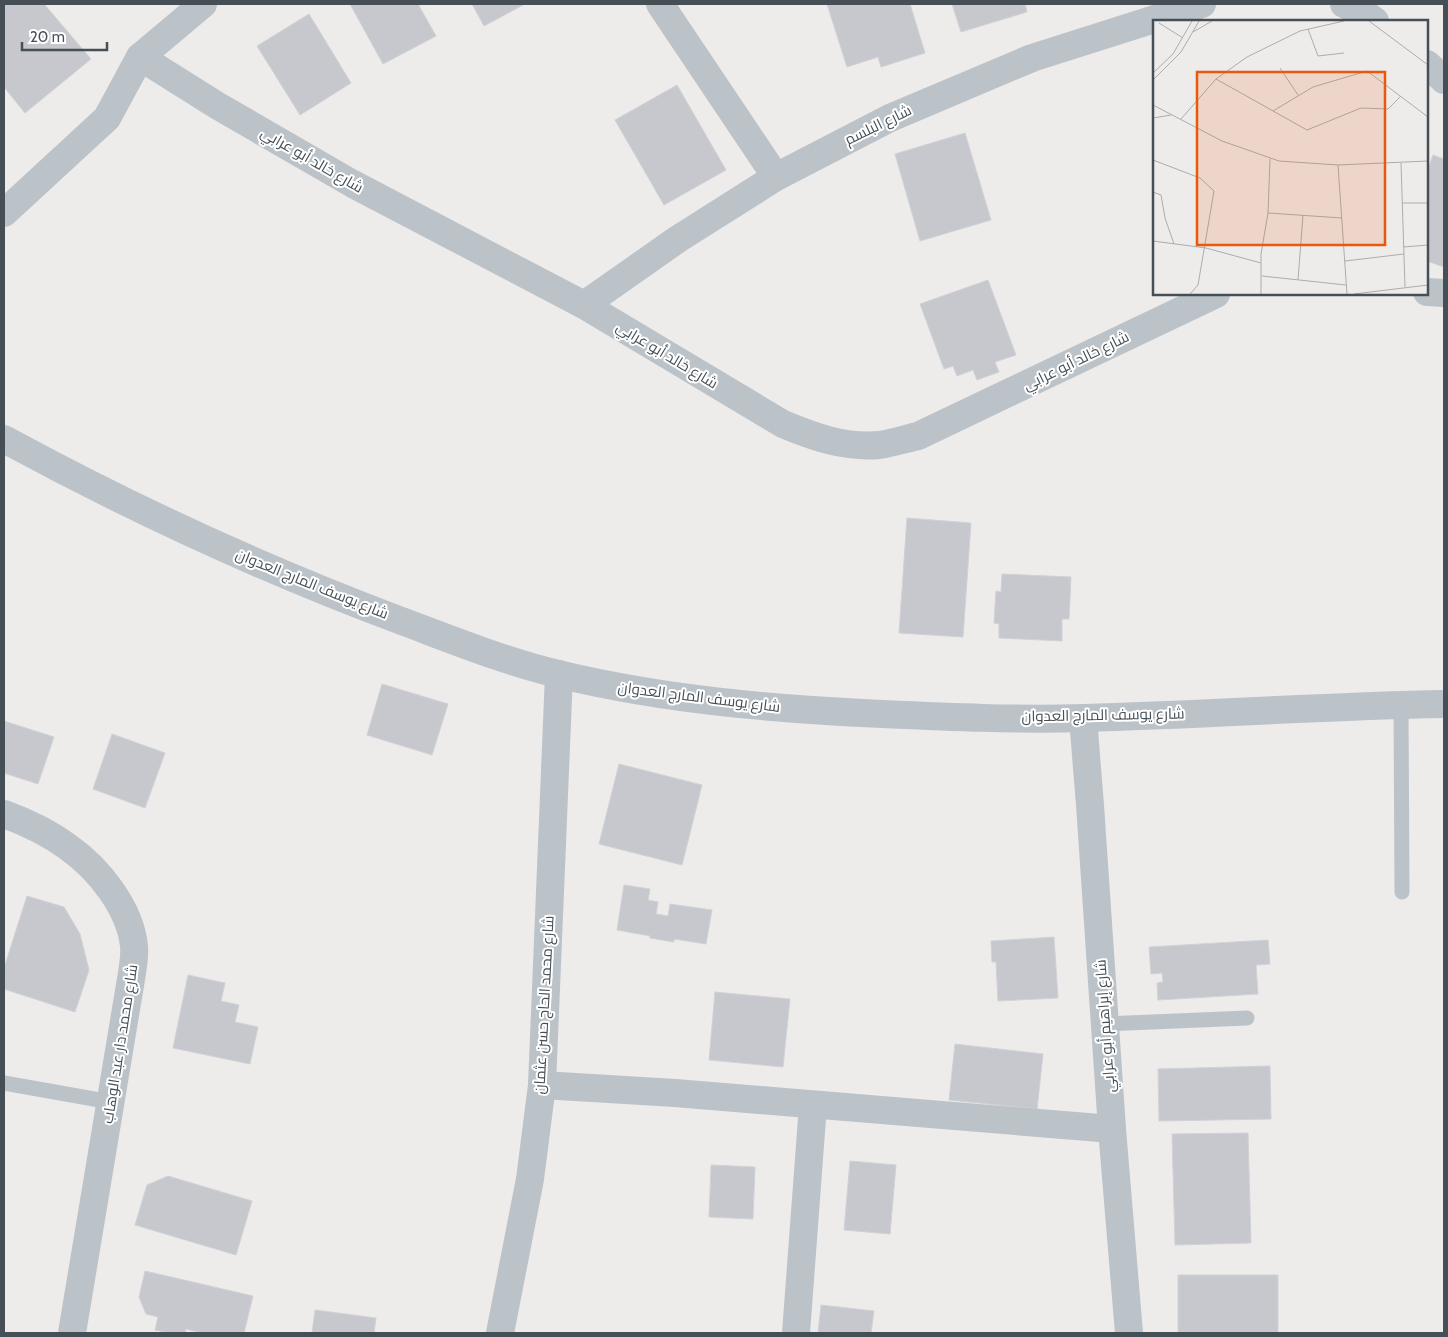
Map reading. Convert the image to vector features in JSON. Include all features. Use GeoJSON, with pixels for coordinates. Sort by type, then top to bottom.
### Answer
{"type":"FeatureCollection","features":[{"type":"Feature","properties":{"kind":"street"},"geometry":{"type":"LineString","coordinates":[[4,213],[107,118],[140,57],[203,4]]}},
{"type":"Feature","properties":{"kind":"street"},"geometry":{"type":"LineString","coordinates":[[660,4],[776,176]]}},
{"type":"Feature","properties":{"kind":"street","name":"شارع البلسم"},"geometry":{"type":"LineString","coordinates":[[584,304],[678,239],[776,176],[890,118],[1032,58],[1202,4]]}},
{"type":"Feature","properties":{"kind":"street"},"geometry":{"type":"LineString","coordinates":[[1344,4],[1364,13],[1374,20]]}},
{"type":"Feature","properties":{"kind":"street","name":"شارع خالد أبو عرابي"},"geometry":{"type":"LineString","coordinates":[[140,57],[218,106],[353,184],[584,304],[783,424],[816,438],[846,445],[879,445],[918,436],[1214,295]]}},
{"type":"Feature","properties":{"kind":"street"},"geometry":{"type":"LineString","coordinates":[[1428,65],[1444,80]]}},
{"type":"Feature","properties":{"kind":"street"},"geometry":{"type":"LineString","coordinates":[[1428,292],[1444,294]]}},
{"type":"Feature","properties":{"kind":"street","name":"شارع يوسف المارج العدوان"},"geometry":{"type":"LineString","coordinates":[[4,438],[188,532],[343,599],[487,653],[559,674],[628,688],[706,700],[807,710],[945,717],[1083,718],[1400,704],[1444,704]]}},
{"type":"Feature","properties":{"kind":"street","name":"شارع محمد الحاج حسن عثمان"},"geometry":{"type":"LineString","coordinates":[[500,1333],[530,1179],[542,1085],[559,674]]}},
{"type":"Feature","properties":{"kind":"street","name":"شارع إبراهيم أبو عرابي"},"geometry":{"type":"LineString","coordinates":[[1083,718],[1128,1333]]}},
{"type":"Feature","properties":{"kind":"street","name":"شارع محمد دار عبد الوهاب"},"geometry":{"type":"LineString","coordinates":[[4,814],[22,821],[68,847],[94,871],[116,896],[126,917],[134,946],[132,973],[72,1333]]}},
{"type":"Feature","properties":{"kind":"street"},"geometry":{"type":"LineString","coordinates":[[542,1085],[675,1093],[1112,1129]]}},
{"type":"Feature","properties":{"kind":"street"},"geometry":{"type":"LineString","coordinates":[[796,1333],[813,1105]]}},
{"type":"Feature","properties":{"kind":"lane"},"geometry":{"type":"LineString","coordinates":[[1400,704],[1402,892]]}},
{"type":"Feature","properties":{"kind":"lane"},"geometry":{"type":"LineString","coordinates":[[1104,1024],[1247,1018]]}},
{"type":"Feature","properties":{"kind":"lane"},"geometry":{"type":"LineString","coordinates":[[4,1083],[111,1102]]}},
{"type":"Feature","properties":{"kind":"building"},"geometry":{"type":"Polygon","coordinates":[[[5,4],[44,4],[91,59],[25,113],[4,87],[5,4]]]}},
{"type":"Feature","properties":{"kind":"building"},"geometry":{"type":"Polygon","coordinates":[[[350,4],[418,4],[436,36],[383,64],[350,4]]]}},
{"type":"Feature","properties":{"kind":"building"},"geometry":{"type":"Polygon","coordinates":[[[472,4],[525,4],[484,26],[472,4]]]}},
{"type":"Feature","properties":{"kind":"building"},"geometry":{"type":"Polygon","coordinates":[[[827,4],[910,4],[925,53],[881,67],[878,57],[847,67],[827,4]]]}},
{"type":"Feature","properties":{"kind":"building"},"geometry":{"type":"Polygon","coordinates":[[[952,4],[1025,4],[1027,12],[961,32],[952,4]]]}},
{"type":"Feature","properties":{"kind":"building"},"geometry":{"type":"Polygon","coordinates":[[[309,14],[351,83],[300,115],[257,46],[309,14]]]}},
{"type":"Feature","properties":{"kind":"building"},"geometry":{"type":"Polygon","coordinates":[[[677,85],[726,170],[664,205],[615,120],[677,85]]]}},
{"type":"Feature","properties":{"kind":"building"},"geometry":{"type":"Polygon","coordinates":[[[965,133],[991,220],[920,241],[895,154],[965,133]]]}},
{"type":"Feature","properties":{"kind":"building"},"geometry":{"type":"Polygon","coordinates":[[[1433,155],[1444,159],[1444,267],[1428,261],[1428,169],[1433,155]]]}},
{"type":"Feature","properties":{"kind":"building"},"geometry":{"type":"Polygon","coordinates":[[[988,280],[1016,355],[995,362],[999,372],[977,380],[973,370],[957,376],[953,366],[944,369],[920,304],[988,280]]]}},
{"type":"Feature","properties":{"kind":"building"},"geometry":{"type":"Polygon","coordinates":[[[907,518],[971,523],[963,637],[899,633],[907,518]]]}},
{"type":"Feature","properties":{"kind":"building"},"geometry":{"type":"Polygon","coordinates":[[[1002,574],[1071,577],[1069,619],[1062,619],[1062,641],[999,638],[999,624],[994,623],[996,591],[1001,592],[1002,574]]]}},
{"type":"Feature","properties":{"kind":"building"},"geometry":{"type":"Polygon","coordinates":[[[382,684],[448,704],[432,755],[367,735],[382,684]]]}},
{"type":"Feature","properties":{"kind":"building"},"geometry":{"type":"Polygon","coordinates":[[[4,721],[54,737],[38,784],[4,773],[4,721]]]}},
{"type":"Feature","properties":{"kind":"building"},"geometry":{"type":"Polygon","coordinates":[[[112,734],[165,753],[145,808],[93,789],[112,734]]]}},
{"type":"Feature","properties":{"kind":"building"},"geometry":{"type":"Polygon","coordinates":[[[619,764],[702,785],[682,865],[599,844],[619,764]]]}},
{"type":"Feature","properties":{"kind":"building"},"geometry":{"type":"Polygon","coordinates":[[[624,885],[650,889],[648,900],[658,902],[656,914],[668,916],[670,904],[712,910],[706,944],[674,939],[674,942],[617,930],[624,885]]]}},
{"type":"Feature","properties":{"kind":"building"},"geometry":{"type":"Polygon","coordinates":[[[27,896],[64,907],[80,934],[89,970],[75,1012],[4,989],[4,968],[27,896]]]}},
{"type":"Feature","properties":{"kind":"building"},"geometry":{"type":"Polygon","coordinates":[[[1054,937],[1058,998],[998,1001],[996,962],[992,962],[991,941],[1054,937]]]}},
{"type":"Feature","properties":{"kind":"building"},"geometry":{"type":"Polygon","coordinates":[[[1268,940],[1270,964],[1256,965],[1258,994],[1158,1000],[1157,983],[1163,982],[1162,973],[1151,974],[1149,947],[1268,940]]]}},
{"type":"Feature","properties":{"kind":"building"},"geometry":{"type":"Polygon","coordinates":[[[188,975],[225,983],[221,1001],[239,1005],[235,1022],[258,1027],[250,1064],[173,1048],[188,975]]]}},
{"type":"Feature","properties":{"kind":"building"},"geometry":{"type":"Polygon","coordinates":[[[715,992],[790,999],[783,1067],[709,1060],[715,992]]]}},
{"type":"Feature","properties":{"kind":"building"},"geometry":{"type":"Polygon","coordinates":[[[955,1044],[1043,1054],[1037,1109],[949,1100],[955,1044]]]}},
{"type":"Feature","properties":{"kind":"building"},"geometry":{"type":"Polygon","coordinates":[[[1270,1066],[1271,1119],[1159,1121],[1158,1069],[1270,1066]]]}},
{"type":"Feature","properties":{"kind":"building"},"geometry":{"type":"Polygon","coordinates":[[[1248,1133],[1251,1243],[1175,1245],[1172,1134],[1248,1133]]]}},
{"type":"Feature","properties":{"kind":"building"},"geometry":{"type":"Polygon","coordinates":[[[850,1161],[896,1165],[890,1234],[844,1230],[850,1161]]]}},
{"type":"Feature","properties":{"kind":"building"},"geometry":{"type":"Polygon","coordinates":[[[711,1165],[755,1167],[753,1219],[709,1217],[711,1165]]]}},
{"type":"Feature","properties":{"kind":"building"},"geometry":{"type":"Polygon","coordinates":[[[168,1176],[252,1201],[236,1255],[135,1225],[147,1185],[168,1176]]]}},
{"type":"Feature","properties":{"kind":"building"},"geometry":{"type":"Polygon","coordinates":[[[145,1271],[253,1296],[244,1333],[202,1333],[186,1329],[185,1333],[170,1333],[155,1330],[158,1317],[146,1314],[139,1297],[145,1271]]]}},
{"type":"Feature","properties":{"kind":"building"},"geometry":{"type":"Polygon","coordinates":[[[1178,1275],[1278,1275],[1278,1333],[1178,1333],[1178,1275]]]}},
{"type":"Feature","properties":{"kind":"building"},"geometry":{"type":"Polygon","coordinates":[[[821,1305],[874,1311],[871,1333],[818,1333],[821,1305]]]}},
{"type":"Feature","properties":{"kind":"building"},"geometry":{"type":"Polygon","coordinates":[[[315,1310],[376,1318],[374,1333],[312,1333],[315,1310]]]}}]}
